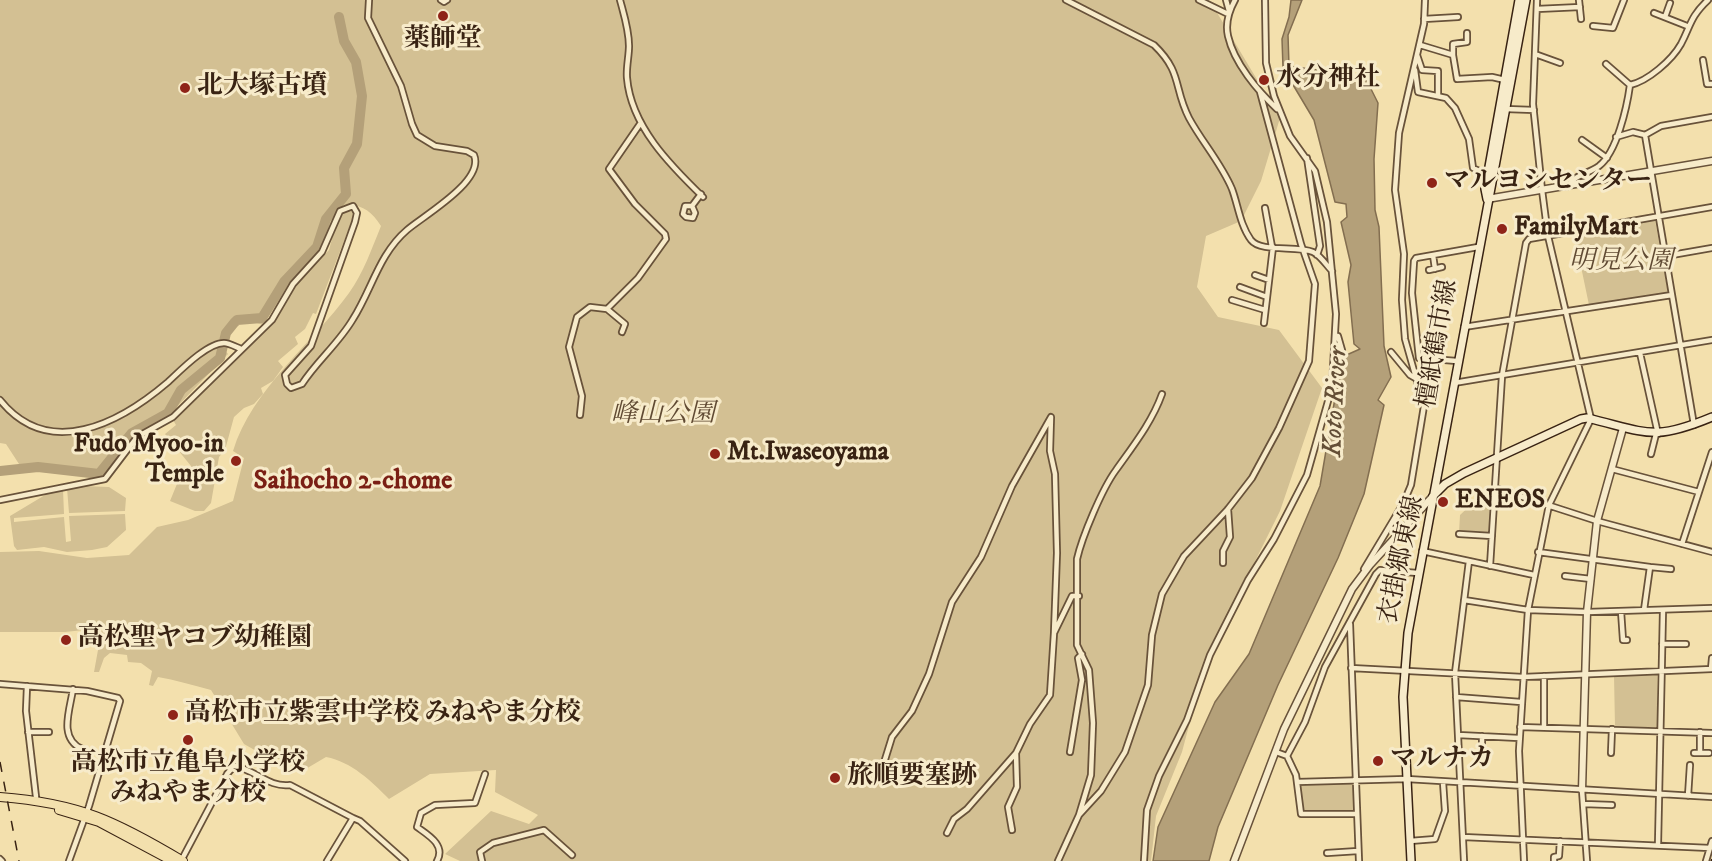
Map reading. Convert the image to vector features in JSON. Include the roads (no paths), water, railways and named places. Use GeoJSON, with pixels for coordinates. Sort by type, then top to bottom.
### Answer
{"type":"FeatureCollection","features":[{"type":"Feature","properties":{"kind":"main road","name":"檀紙鶴市線"},"geometry":{"type":"LineString","coordinates":[[1487,199],[1485,189],[1519,0]]}},
{"type":"Feature","properties":{"kind":"main road","name":"檀紙鶴市線"},"geometry":{"type":"LineString","coordinates":[[1432,496],[1487,199],[1492,190],[1526,0]]}},
{"type":"Feature","properties":{"kind":"main road"},"geometry":{"type":"LineString","coordinates":[[1591,418],[1623,428],[1657,434],[1694,425],[1712,417]]}},
{"type":"Feature","properties":{"kind":"main road","name":"衣掛郷東線"},"geometry":{"type":"LineString","coordinates":[[1412,861],[1403,670],[1432,496],[1445,484],[1497,458],[1572,422],[1591,418]]}},
{"type":"Feature","properties":{"kind":"main road"},"geometry":{"type":"LineString","coordinates":[[0,797],[54,804],[123,826],[182,861]]}},
{"type":"Feature","properties":{"kind":"main road"},"geometry":{"type":"LineString","coordinates":[[0,802],[85,814],[172,861]]}},
{"type":"Feature","properties":{"kind":"street"},"geometry":{"type":"LineString","coordinates":[[0,500],[56,487],[102,481],[137,437],[173,417],[272,320],[293,284],[322,252],[340,211],[352,206],[357,213],[355,222],[311,346],[285,375],[287,384],[291,388],[302,384],[353,321],[387,252],[407,230],[455,193],[476,164],[474,155],[467,151],[435,146],[417,135],[401,86],[368,18],[369,0]]}},
{"type":"Feature","properties":{"kind":"street"},"geometry":{"type":"LineString","coordinates":[[441,0],[447,0]]}},
{"type":"Feature","properties":{"kind":"street"},"geometry":{"type":"LineString","coordinates":[[620,0],[629,44],[626,76],[630,99],[640,124],[680,174],[702,196],[692,206]]}},
{"type":"Feature","properties":{"kind":"street"},"geometry":{"type":"LineString","coordinates":[[1066,0],[1154,45],[1164,55],[1176,72],[1188,117],[1220,165],[1232,188],[1247,234],[1254,243],[1304,250],[1317,255],[1332,271]]}},
{"type":"Feature","properties":{"kind":"street"},"geometry":{"type":"LineString","coordinates":[[1199,0],[1229,13]]}},
{"type":"Feature","properties":{"kind":"street"},"geometry":{"type":"LineString","coordinates":[[1226,0],[1229,13],[1227,33],[1230,42],[1260,92],[1279,111]]}},
{"type":"Feature","properties":{"kind":"street"},"geometry":{"type":"LineString","coordinates":[[1229,13],[1235,0]]}},
{"type":"Feature","properties":{"kind":"street"},"geometry":{"type":"LineString","coordinates":[[1144,861],[1147,810],[1160,776],[1187,720],[1210,655],[1248,580],[1285,519],[1313,460],[1332,387],[1336,331],[1323,196],[1315,171],[1290,136],[1279,111],[1266,63],[1265,0]]}},
{"type":"Feature","properties":{"kind":"street"},"geometry":{"type":"LineString","coordinates":[[1234,861],[1284,729],[1352,589],[1403,504],[1411,485],[1424,406],[1405,339],[1402,300],[1404,254],[1395,190],[1399,133],[1420,45],[1425,0]]}},
{"type":"Feature","properties":{"kind":"street"},"geometry":{"type":"LineString","coordinates":[[1524,861],[1519,738],[1528,610],[1549,506],[1591,418],[1548,236],[1542,190],[1534,110],[1537,0]]}},
{"type":"Feature","properties":{"kind":"street"},"geometry":{"type":"LineString","coordinates":[[1579,0],[1581,19]]}},
{"type":"Feature","properties":{"kind":"street"},"geometry":{"type":"LineString","coordinates":[[1593,26],[1613,28],[1624,0]]}},
{"type":"Feature","properties":{"kind":"street"},"geometry":{"type":"LineString","coordinates":[[1630,85],[1645,79],[1667,61],[1681,44],[1687,26],[1708,0]]}},
{"type":"Feature","properties":{"kind":"street"},"geometry":{"type":"LineString","coordinates":[[1665,17],[1670,3]]}},
{"type":"Feature","properties":{"kind":"street"},"geometry":{"type":"LineString","coordinates":[[1537,9],[1580,7]]}},
{"type":"Feature","properties":{"kind":"street"},"geometry":{"type":"LineString","coordinates":[[1654,13],[1687,26]]}},
{"type":"Feature","properties":{"kind":"street"},"geometry":{"type":"LineString","coordinates":[[1424,19],[1458,17]]}},
{"type":"Feature","properties":{"kind":"street"},"geometry":{"type":"LineString","coordinates":[[1467,33],[1467,42],[1454,44],[1453,55],[1457,79],[1492,77],[1504,80]]}},
{"type":"Feature","properties":{"kind":"street"},"geometry":{"type":"LineString","coordinates":[[1420,45],[1453,55]]}},
{"type":"Feature","properties":{"kind":"street"},"geometry":{"type":"LineString","coordinates":[[1535,54],[1560,63]]}},
{"type":"Feature","properties":{"kind":"street"},"geometry":{"type":"LineString","coordinates":[[1417,55],[1422,70],[1438,72],[1438,95]]}},
{"type":"Feature","properties":{"kind":"street"},"geometry":{"type":"LineString","coordinates":[[1703,60],[1707,84],[1712,84]]}},
{"type":"Feature","properties":{"kind":"street"},"geometry":{"type":"LineString","coordinates":[[1606,64],[1630,85]]}},
{"type":"Feature","properties":{"kind":"street"},"geometry":{"type":"LineString","coordinates":[[1415,66],[1417,90],[1446,98],[1455,108],[1469,139],[1473,168],[1488,175]]}},
{"type":"Feature","properties":{"kind":"street"},"geometry":{"type":"LineString","coordinates":[[1568,186],[1573,178],[1593,169],[1607,158],[1616,137],[1630,85]]}},
{"type":"Feature","properties":{"kind":"street"},"geometry":{"type":"LineString","coordinates":[[1079,815],[1101,791],[1125,752],[1148,685],[1152,635],[1162,594],[1184,556],[1228,509],[1252,478],[1269,448],[1310,361],[1315,284],[1260,92]]}},
{"type":"Feature","properties":{"kind":"street"},"geometry":{"type":"LineString","coordinates":[[1506,109],[1534,110]]}},
{"type":"Feature","properties":{"kind":"street"},"geometry":{"type":"LineString","coordinates":[[1616,137],[1633,132],[1646,135],[1661,126],[1712,117]]}},
{"type":"Feature","properties":{"kind":"street"},"geometry":{"type":"LineString","coordinates":[[607,309],[638,278],[666,239],[665,234],[635,204],[609,169],[640,124]]}},
{"type":"Feature","properties":{"kind":"street"},"geometry":{"type":"LineString","coordinates":[[1646,135],[1694,425]]}},
{"type":"Feature","properties":{"kind":"street"},"geometry":{"type":"LineString","coordinates":[[1582,140],[1607,158]]}},
{"type":"Feature","properties":{"kind":"street"},"geometry":{"type":"LineString","coordinates":[[1307,158],[1320,246],[1317,255]]}},
{"type":"Feature","properties":{"kind":"street"},"geometry":{"type":"LineString","coordinates":[[1487,199],[1712,161]]}},
{"type":"Feature","properties":{"kind":"street"},"geometry":{"type":"LineString","coordinates":[[1490,566],[1502,376],[1526,243],[1529,239],[1712,207]]}},
{"type":"Feature","properties":{"kind":"street"},"geometry":{"type":"LineString","coordinates":[[1263,323],[1273,247],[1265,208]]}},
{"type":"Feature","properties":{"kind":"street"},"geometry":{"type":"LineString","coordinates":[[1457,361],[1419,358],[1416,347],[1412,293],[1414,261],[1416,258],[1478,247]]}},
{"type":"Feature","properties":{"kind":"street"},"geometry":{"type":"LineString","coordinates":[[1666,256],[1712,248]]}},
{"type":"Feature","properties":{"kind":"street"},"geometry":{"type":"LineString","coordinates":[[1433,255],[1432,269],[1442,267]]}},
{"type":"Feature","properties":{"kind":"street"},"geometry":{"type":"LineString","coordinates":[[1256,275],[1269,280]]}},
{"type":"Feature","properties":{"kind":"street"},"geometry":{"type":"LineString","coordinates":[[1240,287],[1267,297]]}},
{"type":"Feature","properties":{"kind":"street"},"geometry":{"type":"LineString","coordinates":[[1463,327],[1672,295]]}},
{"type":"Feature","properties":{"kind":"street"},"geometry":{"type":"LineString","coordinates":[[1232,300],[1265,310]]}},
{"type":"Feature","properties":{"kind":"street"},"geometry":{"type":"LineString","coordinates":[[580,415],[582,396],[571,358],[571,336],[582,310],[596,306],[607,309],[625,324],[622,332]]}},
{"type":"Feature","properties":{"kind":"street"},"geometry":{"type":"LineString","coordinates":[[1336,331],[1342,350]]}},
{"type":"Feature","properties":{"kind":"street"},"geometry":{"type":"LineString","coordinates":[[1453,383],[1712,340]]}},
{"type":"Feature","properties":{"kind":"street"},"geometry":{"type":"LineString","coordinates":[[0,400],[22,421],[41,430],[61,433],[87,429],[140,402],[188,362],[224,343],[241,349]]}},
{"type":"Feature","properties":{"kind":"street"},"geometry":{"type":"LineString","coordinates":[[1391,352],[1410,375],[1417,379]]}},
{"type":"Feature","properties":{"kind":"street"},"geometry":{"type":"LineString","coordinates":[[1640,352],[1657,434],[1651,454]]}},
{"type":"Feature","properties":{"kind":"street"},"geometry":{"type":"LineString","coordinates":[[1058,861],[1079,815],[1093,760],[1091,687],[1082,654],[1077,645],[1079,596],[1077,559],[1080,546],[1115,471],[1132,450],[1162,394]]}},
{"type":"Feature","properties":{"kind":"street"},"geometry":{"type":"LineString","coordinates":[[884,766],[892,737],[912,711],[929,674],[952,602],[981,557],[1012,486],[1051,417],[1050,451],[1055,474],[1057,553],[1050,695],[1030,724],[1016,753],[967,809],[954,819],[947,833]]}},
{"type":"Feature","properties":{"kind":"street"},"geometry":{"type":"LineString","coordinates":[[1587,861],[1582,790],[1587,612],[1597,521],[1623,428]]}},
{"type":"Feature","properties":{"kind":"street"},"geometry":{"type":"LineString","coordinates":[[1682,544],[1712,452]]}},
{"type":"Feature","properties":{"kind":"street"},"geometry":{"type":"LineString","coordinates":[[1612,469],[1699,492]]}},
{"type":"Feature","properties":{"kind":"street"},"geometry":{"type":"LineString","coordinates":[[1495,488],[1597,521],[1712,552]]}},
{"type":"Feature","properties":{"kind":"street"},"geometry":{"type":"LineString","coordinates":[[1352,589],[1370,565],[1432,496]]}},
{"type":"Feature","properties":{"kind":"street"},"geometry":{"type":"LineString","coordinates":[[1223,563],[1223,551],[1230,537],[1228,509]]}},
{"type":"Feature","properties":{"kind":"street"},"geometry":{"type":"LineString","coordinates":[[1459,534],[1492,536]]}},
{"type":"Feature","properties":{"kind":"street"},"geometry":{"type":"LineString","coordinates":[[1422,551],[1534,575]]}},
{"type":"Feature","properties":{"kind":"street"},"geometry":{"type":"LineString","coordinates":[[1538,552],[1671,569]]}},
{"type":"Feature","properties":{"kind":"street"},"geometry":{"type":"LineString","coordinates":[[1464,861],[1455,673],[1469,561]]}},
{"type":"Feature","properties":{"kind":"street"},"geometry":{"type":"LineString","coordinates":[[1644,610],[1650,567]]}},
{"type":"Feature","properties":{"kind":"street"},"geometry":{"type":"LineString","coordinates":[[1357,814],[1301,814],[1297,782],[1287,756],[1305,722],[1325,667],[1380,570],[1418,573]]}},
{"type":"Feature","properties":{"kind":"street"},"geometry":{"type":"LineString","coordinates":[[1565,576],[1591,579]]}},
{"type":"Feature","properties":{"kind":"street"},"geometry":{"type":"LineString","coordinates":[[1054,633],[1071,596],[1079,596]]}},
{"type":"Feature","properties":{"kind":"street"},"geometry":{"type":"LineString","coordinates":[[1464,600],[1528,610],[1587,612],[1712,608]]}},
{"type":"Feature","properties":{"kind":"street"},"geometry":{"type":"LineString","coordinates":[[1658,845],[1663,610]]}},
{"type":"Feature","properties":{"kind":"street"},"geometry":{"type":"LineString","coordinates":[[1621,611],[1623,640],[1628,639]]}},
{"type":"Feature","properties":{"kind":"street"},"geometry":{"type":"LineString","coordinates":[[1350,622],[1359,861]]}},
{"type":"Feature","properties":{"kind":"street"},"geometry":{"type":"LineString","coordinates":[[1662,644],[1686,644]]}},
{"type":"Feature","properties":{"kind":"street"},"geometry":{"type":"LineString","coordinates":[[1070,752],[1081,694],[1082,680],[1078,658],[1082,654]]}},
{"type":"Feature","properties":{"kind":"street"},"geometry":{"type":"LineString","coordinates":[[1351,668],[1523,677],[1712,669],[1712,658]]}},
{"type":"Feature","properties":{"kind":"street"},"geometry":{"type":"LineString","coordinates":[[1544,676],[1544,727]]}},
{"type":"Feature","properties":{"kind":"street"},"geometry":{"type":"LineString","coordinates":[[0,684],[73,689],[118,698],[121,703],[69,861]]}},
{"type":"Feature","properties":{"kind":"street"},"geometry":{"type":"LineString","coordinates":[[27,686],[26,711],[36,797]]}},
{"type":"Feature","properties":{"kind":"street"},"geometry":{"type":"LineString","coordinates":[[73,689],[67,733],[72,744],[82,749]]}},
{"type":"Feature","properties":{"kind":"street"},"geometry":{"type":"LineString","coordinates":[[1456,697],[1521,702]]}},
{"type":"Feature","properties":{"kind":"street"},"geometry":{"type":"LineString","coordinates":[[1521,727],[1712,733]]}},
{"type":"Feature","properties":{"kind":"street"},"geometry":{"type":"LineString","coordinates":[[1611,753],[1612,729]]}},
{"type":"Feature","properties":{"kind":"street"},"geometry":{"type":"LineString","coordinates":[[28,732],[49,732]]}},
{"type":"Feature","properties":{"kind":"street"},"geometry":{"type":"LineString","coordinates":[[1700,732],[1697,753],[1709,753]]}},
{"type":"Feature","properties":{"kind":"street"},"geometry":{"type":"LineString","coordinates":[[1458,735],[1519,738]]}},
{"type":"Feature","properties":{"kind":"street"},"geometry":{"type":"LineString","coordinates":[[1482,736],[1482,759]]}},
{"type":"Feature","properties":{"kind":"street"},"geometry":{"type":"LineString","coordinates":[[1276,752],[1287,756]]}},
{"type":"Feature","properties":{"kind":"street"},"geometry":{"type":"LineString","coordinates":[[1012,830],[1008,807],[1017,787],[1016,753]]}},
{"type":"Feature","properties":{"kind":"street"},"geometry":{"type":"LineString","coordinates":[[1688,796],[1690,765]]}},
{"type":"Feature","properties":{"kind":"street"},"geometry":{"type":"LineString","coordinates":[[182,861],[227,774],[234,766],[246,768],[278,787],[290,785],[360,821],[405,861]]}},
{"type":"Feature","properties":{"kind":"street"},"geometry":{"type":"LineString","coordinates":[[437,861],[440,854],[437,843],[417,827],[421,813],[435,805],[475,803],[485,774]]}},
{"type":"Feature","properties":{"kind":"street"},"geometry":{"type":"LineString","coordinates":[[1297,782],[1407,779],[1712,797]]}},
{"type":"Feature","properties":{"kind":"street"},"geometry":{"type":"LineString","coordinates":[[1410,841],[1435,839],[1444,811],[1443,782]]}},
{"type":"Feature","properties":{"kind":"street"},"geometry":{"type":"LineString","coordinates":[[1584,804],[1612,805]]}},
{"type":"Feature","properties":{"kind":"street"},"geometry":{"type":"LineString","coordinates":[[329,860],[353,819]]}},
{"type":"Feature","properties":{"kind":"street"},"geometry":{"type":"LineString","coordinates":[[482,861],[480,852],[493,843],[544,831],[572,855]]}},
{"type":"Feature","properties":{"kind":"street"},"geometry":{"type":"LineString","coordinates":[[1463,837],[1710,848]]}},
{"type":"Feature","properties":{"kind":"street"},"geometry":{"type":"LineString","coordinates":[[1706,861],[1712,841]]}},
{"type":"Feature","properties":{"kind":"street"},"geometry":{"type":"LineString","coordinates":[[1554,861],[1554,857],[1559,856],[1560,842]]}},
{"type":"Feature","properties":{"kind":"street"},"geometry":{"type":"LineString","coordinates":[[1327,853],[1358,851]]}},
{"type":"Feature","properties":{"kind":"water","name":"Koto River"},"geometry":{"type":"Polygon","coordinates":[[[1291,0],[1302,0],[1288,35],[1289,66],[1365,77],[1378,103],[1374,159],[1375,210],[1379,227],[1384,346],[1391,377],[1378,400],[1384,405],[1364,494],[1338,558],[1278,685],[1218,827],[1209,861],[1153,861],[1158,827],[1215,702],[1249,654],[1320,486],[1342,357],[1360,349],[1354,344],[1348,282],[1351,265],[1341,222],[1347,217],[1346,204],[1335,202],[1314,120],[1283,68],[1282,39],[1289,17],[1291,0]]]}},
{"type":"Feature","properties":{"kind":"waterway"},"geometry":{"type":"LineString","coordinates":[[0,471],[38,467],[99,474],[132,433],[168,413],[181,390],[220,358],[226,333],[237,320],[262,318],[284,282],[317,247],[326,219],[346,194],[344,168],[357,144],[362,96],[356,62],[344,41],[339,17]]}},
{"type":"Feature","properties":{"kind":"railway"},"geometry":{"type":"LineString","coordinates":[[0,762],[19,861]]}},
{"type":"Feature","properties":{"kind":"place","name":"薬師堂"},"geometry":{"type":"Point","coordinates":[443,16]}},
{"type":"Feature","properties":{"kind":"place","name":"水分神社"},"geometry":{"type":"Point","coordinates":[1264,80]}},
{"type":"Feature","properties":{"kind":"place","name":"北大塚古墳"},"geometry":{"type":"Point","coordinates":[185,88]}},
{"type":"Feature","properties":{"kind":"place","name":"マルヨシセンター"},"geometry":{"type":"Point","coordinates":[1432,183]}},
{"type":"Feature","properties":{"kind":"place","name":"FamilyMart"},"geometry":{"type":"Point","coordinates":[1502,229]}},
{"type":"Feature","properties":{"kind":"place","name":"Mt.Iwaseoyama"},"geometry":{"type":"Point","coordinates":[715,454]}},
{"type":"Feature","properties":{"kind":"place","name":"Fudo Myoo-in Temple"},"geometry":{"type":"Point","coordinates":[236,461]}},
{"type":"Feature","properties":{"kind":"place","name":"ENEOS"},"geometry":{"type":"Point","coordinates":[1443,502]}},
{"type":"Feature","properties":{"kind":"place","name":"高松聖ヤコブ幼稚園"},"geometry":{"type":"Point","coordinates":[66,640]}},
{"type":"Feature","properties":{"kind":"place","name":"高松市立紫雲中学校 みねやま分校"},"geometry":{"type":"Point","coordinates":[173,715]}},
{"type":"Feature","properties":{"kind":"place","name":"高松市立亀阜小学校 みねやま分校"},"geometry":{"type":"Point","coordinates":[188,740]}},
{"type":"Feature","properties":{"kind":"place","name":"マルナカ"},"geometry":{"type":"Point","coordinates":[1378,761]}},
{"type":"Feature","properties":{"kind":"place","name":"旅順要塞跡"},"geometry":{"type":"Point","coordinates":[835,778]}},
{"type":"Feature","properties":{"kind":"district","name":"Saihocho 2-chome"},"geometry":{"type":"Point","coordinates":[353,482]}},
{"type":"Feature","properties":{"kind":"park label","name":"明見公園"},"geometry":{"type":"Point","coordinates":[1621,263]}},
{"type":"Feature","properties":{"kind":"park label","name":"峰山公園"},"geometry":{"type":"Point","coordinates":[663,416]}}]}
